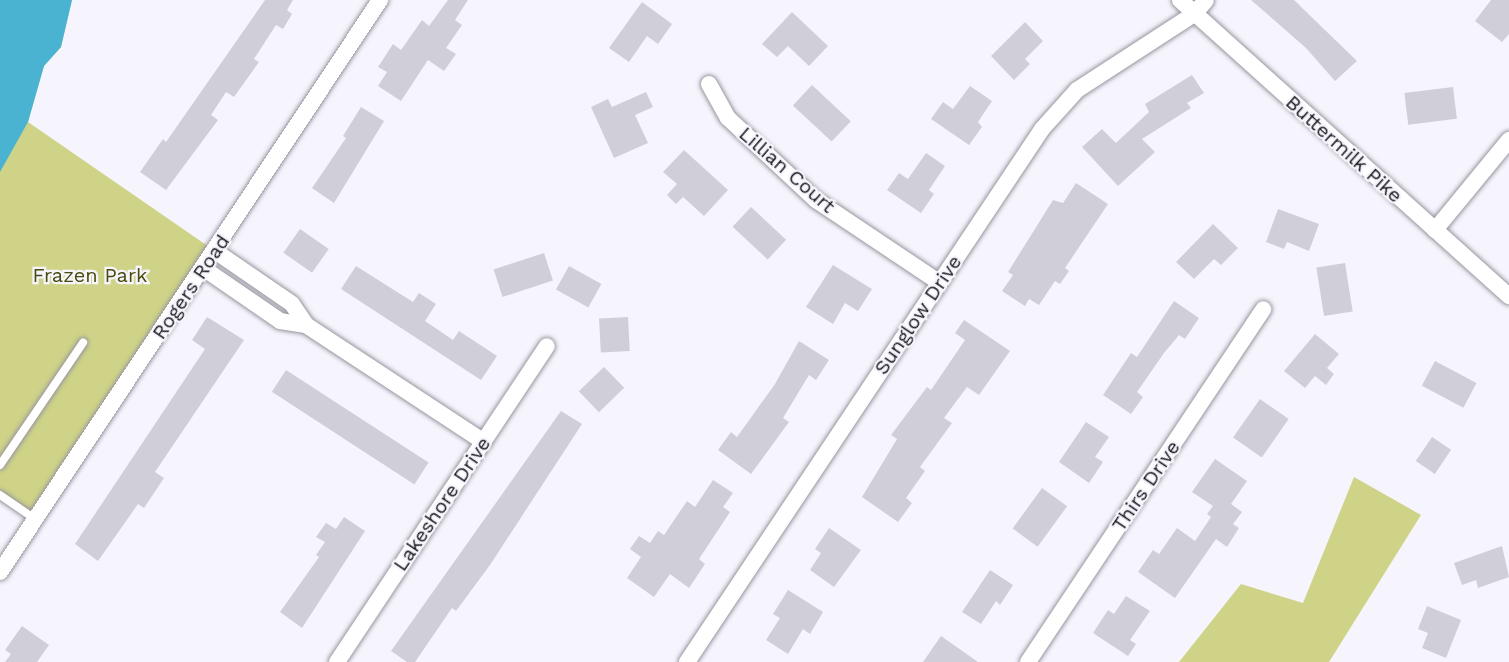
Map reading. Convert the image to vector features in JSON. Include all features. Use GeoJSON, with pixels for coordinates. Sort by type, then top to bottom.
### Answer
{"type":"FeatureCollection","features":[{"type":"Feature","properties":{"kind":"street","name":"Rogers Road"},"geometry":{"type":"LineString","coordinates":[[0,572],[380,0]]}},
{"type":"Feature","properties":{"kind":"street","name":"Buttermilk Pike"},"geometry":{"type":"LineString","coordinates":[[1180,0],[1509,296]]}},
{"type":"Feature","properties":{"kind":"street","name":"Sunglow Drive"},"geometry":{"type":"LineString","coordinates":[[687,662],[1063,102],[1194,14],[1206,0]]}},
{"type":"Feature","properties":{"kind":"street","name":"Lillian Court"},"geometry":{"type":"LineString","coordinates":[[709,84],[728,118],[816,200],[940,283]]}},
{"type":"Feature","properties":{"kind":"street"},"geometry":{"type":"LineString","coordinates":[[1436,230],[1509,140]]}},
{"type":"Feature","properties":{"kind":"street"},"geometry":{"type":"LineString","coordinates":[[215,251],[292,304],[306,325],[484,442]]}},
{"type":"Feature","properties":{"kind":"street"},"geometry":{"type":"LineString","coordinates":[[203,268],[280,321],[306,325]]}},
{"type":"Feature","properties":{"kind":"street","name":"Thirs Drive"},"geometry":{"type":"LineString","coordinates":[[1028,662],[1263,309]]}},
{"type":"Feature","properties":{"kind":"street","name":"Lakeshore Drive"},"geometry":{"type":"LineString","coordinates":[[337,662],[547,346]]}},
{"type":"Feature","properties":{"kind":"lane"},"geometry":{"type":"LineString","coordinates":[[0,465],[83,344]]}},
{"type":"Feature","properties":{"kind":"lane"},"geometry":{"type":"LineString","coordinates":[[0,495],[35,519]]}},
{"type":"Feature","properties":{"kind":"green space","name":"Frazen Park"},"geometry":{"type":"Polygon","coordinates":[[[0,0],[72,0],[61,47],[44,66],[28,122],[215,251],[35,519],[0,495],[0,0]]]}},
{"type":"Feature","properties":{"kind":"green space"},"geometry":{"type":"Polygon","coordinates":[[[1354,477],[1421,515],[1329,662],[1179,662],[1241,584],[1303,603],[1354,477]]]}},
{"type":"Feature","properties":{"kind":"water"},"geometry":{"type":"Polygon","coordinates":[[[0,0],[72,0],[61,47],[44,66],[28,122],[0,172],[0,0]]]}},
{"type":"Feature","properties":{"kind":"building"},"geometry":{"type":"Polygon","coordinates":[[[265,0],[293,0],[287,10],[292,14],[283,29],[276,25],[254,59],[259,62],[234,97],[226,92],[211,115],[218,120],[166,190],[140,172],[163,139],[166,142],[265,0]]]}},
{"type":"Feature","properties":{"kind":"building"},"geometry":{"type":"Polygon","coordinates":[[[448,0],[468,0],[455,20],[462,25],[446,48],[456,54],[444,71],[428,60],[401,101],[378,86],[387,72],[378,67],[393,44],[401,50],[422,20],[429,26],[448,0]]]}},
{"type":"Feature","properties":{"kind":"building"},"geometry":{"type":"Polygon","coordinates":[[[1251,0],[1294,0],[1357,61],[1335,81],[1306,48],[1251,0]]]}},
{"type":"Feature","properties":{"kind":"building"},"geometry":{"type":"Polygon","coordinates":[[[1491,0],[1509,0],[1509,34],[1502,42],[1475,21],[1491,0]]]}},
{"type":"Feature","properties":{"kind":"building"},"geometry":{"type":"Polygon","coordinates":[[[642,2],[672,24],[658,44],[647,36],[629,62],[609,48],[642,2]]]}},
{"type":"Feature","properties":{"kind":"building"},"geometry":{"type":"Polygon","coordinates":[[[792,12],[828,46],[809,66],[788,46],[777,57],[762,44],[792,12]]]}},
{"type":"Feature","properties":{"kind":"building"},"geometry":{"type":"Polygon","coordinates":[[[1025,22],[1043,41],[1025,59],[1030,64],[1014,80],[991,56],[1025,22]]]}},
{"type":"Feature","properties":{"kind":"building"},"geometry":{"type":"Polygon","coordinates":[[[1192,75],[1204,93],[1187,103],[1191,108],[1142,139],[1155,152],[1118,186],[1082,147],[1102,129],[1116,143],[1149,112],[1145,104],[1192,75]]]}},
{"type":"Feature","properties":{"kind":"building"},"geometry":{"type":"Polygon","coordinates":[[[812,85],[851,121],[832,142],[793,105],[812,85]]]}},
{"type":"Feature","properties":{"kind":"building"},"geometry":{"type":"Polygon","coordinates":[[[970,86],[992,101],[978,122],[982,127],[969,145],[931,119],[943,102],[953,109],[970,86]]]}},
{"type":"Feature","properties":{"kind":"building"},"geometry":{"type":"Polygon","coordinates":[[[1453,87],[1457,119],[1408,125],[1404,93],[1453,87]]]}},
{"type":"Feature","properties":{"kind":"building"},"geometry":{"type":"Polygon","coordinates":[[[646,92],[653,107],[635,115],[648,143],[614,158],[591,107],[608,99],[612,107],[646,92]]]}},
{"type":"Feature","properties":{"kind":"building"},"geometry":{"type":"Polygon","coordinates":[[[361,107],[384,121],[334,203],[312,188],[346,138],[343,136],[361,107]]]}},
{"type":"Feature","properties":{"kind":"building"},"geometry":{"type":"Polygon","coordinates":[[[684,150],[728,190],[704,216],[683,197],[676,204],[667,195],[677,184],[663,172],[684,150]]]}},
{"type":"Feature","properties":{"kind":"building"},"geometry":{"type":"Polygon","coordinates":[[[926,153],[945,166],[929,190],[934,194],[921,213],[887,190],[899,173],[908,179],[926,153]]]}},
{"type":"Feature","properties":{"kind":"building"},"geometry":{"type":"Polygon","coordinates":[[[1076,183],[1108,204],[1065,268],[1069,271],[1060,284],[1055,281],[1039,305],[1029,299],[1025,306],[1002,291],[1013,275],[1008,272],[1053,200],[1063,203],[1076,183]]]}},
{"type":"Feature","properties":{"kind":"building"},"geometry":{"type":"Polygon","coordinates":[[[751,207],[786,240],[768,259],[733,227],[751,207]]]}},
{"type":"Feature","properties":{"kind":"building"},"geometry":{"type":"Polygon","coordinates":[[[1278,209],[1319,224],[1309,251],[1287,242],[1284,249],[1266,242],[1278,209]]]}},
{"type":"Feature","properties":{"kind":"building"},"geometry":{"type":"Polygon","coordinates":[[[1213,224],[1238,248],[1221,265],[1214,259],[1194,279],[1176,262],[1213,224]]]}},
{"type":"Feature","properties":{"kind":"building"},"geometry":{"type":"Polygon","coordinates":[[[300,229],[329,249],[312,273],[283,253],[300,229]]]}},
{"type":"Feature","properties":{"kind":"building"},"geometry":{"type":"Polygon","coordinates":[[[544,253],[553,281],[503,297],[494,269],[544,253]]]}},
{"type":"Feature","properties":{"kind":"building"},"geometry":{"type":"Polygon","coordinates":[[[1345,263],[1353,311],[1324,316],[1316,268],[1345,263]]]}},
{"type":"Feature","properties":{"kind":"building"},"geometry":{"type":"Polygon","coordinates":[[[833,265],[872,289],[858,311],[845,303],[833,324],[806,307],[833,265]]]}},
{"type":"Feature","properties":{"kind":"building"},"geometry":{"type":"Polygon","coordinates":[[[356,266],[413,302],[419,293],[436,304],[425,321],[453,340],[459,331],[497,356],[481,380],[341,289],[356,266]]]}},
{"type":"Feature","properties":{"kind":"building"},"geometry":{"type":"Polygon","coordinates":[[[569,266],[601,284],[588,308],[556,290],[569,266]]]}},
{"type":"Feature","properties":{"kind":"building"},"geometry":{"type":"Polygon","coordinates":[[[1174,301],[1199,318],[1185,339],[1179,335],[1164,353],[1137,392],[1143,397],[1131,414],[1103,395],[1131,353],[1137,357],[1174,301]]]}},
{"type":"Feature","properties":{"kind":"building"},"geometry":{"type":"Polygon","coordinates":[[[207,317],[244,340],[155,472],[164,478],[144,508],[138,504],[98,561],[75,544],[205,349],[192,340],[207,317]]]}},
{"type":"Feature","properties":{"kind":"building"},"geometry":{"type":"Polygon","coordinates":[[[628,317],[630,351],[601,352],[599,319],[628,317]]]}},
{"type":"Feature","properties":{"kind":"building"},"geometry":{"type":"Polygon","coordinates":[[[964,320],[1010,351],[979,395],[967,387],[944,418],[952,423],[920,467],[925,471],[906,498],[912,503],[898,522],[862,497],[897,439],[891,435],[927,387],[931,390],[965,340],[955,333],[964,320]]]}},
{"type":"Feature","properties":{"kind":"building"},"geometry":{"type":"Polygon","coordinates":[[[1315,334],[1339,354],[1327,368],[1334,374],[1326,385],[1315,376],[1305,388],[1284,371],[1315,334]]]}},
{"type":"Feature","properties":{"kind":"building"},"geometry":{"type":"Polygon","coordinates":[[[799,341],[829,360],[816,380],[809,375],[783,418],[789,422],[751,474],[718,450],[731,432],[737,437],[775,384],[799,341]]]}},
{"type":"Feature","properties":{"kind":"building"},"geometry":{"type":"Polygon","coordinates":[[[1435,361],[1476,383],[1463,408],[1422,386],[1435,361]]]}},
{"type":"Feature","properties":{"kind":"building"},"geometry":{"type":"Polygon","coordinates":[[[604,367],[624,388],[599,412],[579,391],[604,367]]]}},
{"type":"Feature","properties":{"kind":"building"},"geometry":{"type":"Polygon","coordinates":[[[286,370],[429,463],[414,484],[272,392],[286,370]]]}},
{"type":"Feature","properties":{"kind":"building"},"geometry":{"type":"Polygon","coordinates":[[[1260,399],[1289,419],[1262,458],[1233,438],[1260,399]]]}},
{"type":"Feature","properties":{"kind":"building"},"geometry":{"type":"Polygon","coordinates":[[[561,411],[582,424],[490,565],[456,611],[452,608],[415,662],[407,662],[391,651],[561,411]]]}},
{"type":"Feature","properties":{"kind":"building"},"geometry":{"type":"Polygon","coordinates":[[[1086,422],[1109,437],[1095,457],[1103,462],[1089,483],[1059,462],[1086,422]]]}},
{"type":"Feature","properties":{"kind":"building"},"geometry":{"type":"Polygon","coordinates":[[[1432,437],[1451,450],[1435,474],[1416,461],[1432,437]]]}},
{"type":"Feature","properties":{"kind":"building"},"geometry":{"type":"Polygon","coordinates":[[[1215,459],[1247,481],[1231,504],[1242,512],[1233,524],[1239,528],[1227,547],[1216,539],[1175,598],[1138,572],[1153,550],[1159,554],[1177,528],[1195,541],[1211,517],[1207,514],[1213,506],[1192,492],[1215,459]]]}},
{"type":"Feature","properties":{"kind":"building"},"geometry":{"type":"Polygon","coordinates":[[[713,480],[733,493],[723,507],[730,512],[699,559],[705,564],[689,588],[670,574],[654,597],[627,578],[641,557],[630,549],[639,536],[650,543],[658,531],[664,535],[687,501],[695,507],[713,480]]]}},
{"type":"Feature","properties":{"kind":"building"},"geometry":{"type":"Polygon","coordinates":[[[1042,488],[1067,506],[1038,547],[1013,528],[1042,488]]]}},
{"type":"Feature","properties":{"kind":"building"},"geometry":{"type":"Polygon","coordinates":[[[344,517],[365,531],[302,628],[280,612],[319,557],[316,555],[325,542],[316,537],[326,523],[336,529],[344,517]]]}},
{"type":"Feature","properties":{"kind":"building"},"geometry":{"type":"Polygon","coordinates":[[[829,528],[861,550],[834,587],[810,570],[821,553],[815,549],[829,528]]]}},
{"type":"Feature","properties":{"kind":"building"},"geometry":{"type":"Polygon","coordinates":[[[1502,546],[1509,577],[1478,588],[1476,580],[1462,585],[1454,563],[1502,546]]]}},
{"type":"Feature","properties":{"kind":"building"},"geometry":{"type":"Polygon","coordinates":[[[990,570],[1013,585],[1000,605],[996,601],[981,624],[962,612],[990,570]]]}},
{"type":"Feature","properties":{"kind":"building"},"geometry":{"type":"Polygon","coordinates":[[[788,590],[823,612],[810,634],[803,629],[788,654],[766,640],[780,618],[773,614],[788,590]]]}},
{"type":"Feature","properties":{"kind":"building"},"geometry":{"type":"Polygon","coordinates":[[[1126,596],[1150,611],[1130,640],[1136,644],[1128,656],[1093,633],[1108,610],[1114,614],[1126,596]]]}},
{"type":"Feature","properties":{"kind":"building"},"geometry":{"type":"Polygon","coordinates":[[[1427,606],[1461,620],[1446,658],[1422,648],[1428,633],[1418,629],[1427,606]]]}},
{"type":"Feature","properties":{"kind":"building"},"geometry":{"type":"Polygon","coordinates":[[[22,626],[49,645],[37,662],[5,662],[11,654],[5,650],[22,626]]]}},
{"type":"Feature","properties":{"kind":"building"},"geometry":{"type":"Polygon","coordinates":[[[941,636],[978,662],[923,662],[941,636]]]}}]}
